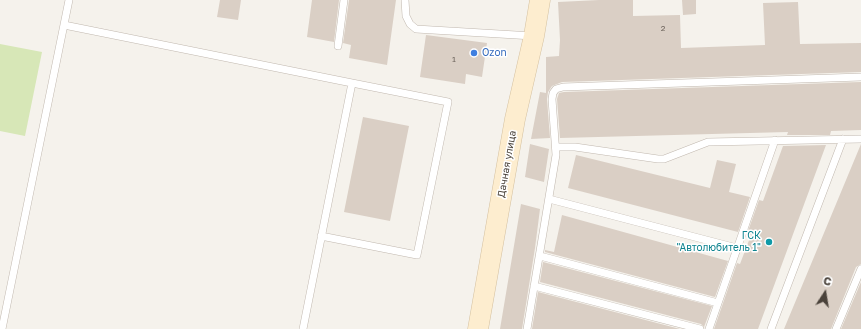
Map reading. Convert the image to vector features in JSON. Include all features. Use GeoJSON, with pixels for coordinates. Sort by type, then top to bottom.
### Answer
{"type":"FeatureCollection","features":[{"type":"Feature","properties":{"kind":"street","name":"Дачная улица"},"geometry":{"type":"LineString","coordinates":[[478,329],[515,119],[534,36],[540,0]]}},
{"type":"Feature","properties":{"kind":"lane"},"geometry":{"type":"LineString","coordinates":[[2,329],[70,0]]}},
{"type":"Feature","properties":{"kind":"lane"},"geometry":{"type":"LineString","coordinates":[[338,46],[344,0]]}},
{"type":"Feature","properties":{"kind":"lane"},"geometry":{"type":"LineString","coordinates":[[405,0],[406,16],[410,24],[416,28],[534,36]]}},
{"type":"Feature","properties":{"kind":"lane"},"geometry":{"type":"LineString","coordinates":[[64,25],[448,102],[417,255],[322,236]]}},
{"type":"Feature","properties":{"kind":"lane"},"geometry":{"type":"LineString","coordinates":[[527,329],[556,155],[552,99],[553,92],[556,89],[563,87],[861,77]]}},
{"type":"Feature","properties":{"kind":"lane"},"geometry":{"type":"LineString","coordinates":[[303,329],[352,83]]}},
{"type":"Feature","properties":{"kind":"lane"},"geometry":{"type":"LineString","coordinates":[[771,329],[843,139]]}},
{"type":"Feature","properties":{"kind":"lane"},"geometry":{"type":"LineString","coordinates":[[556,146],[575,147],[664,159],[708,142],[861,139]]}},
{"type":"Feature","properties":{"kind":"lane"},"geometry":{"type":"LineString","coordinates":[[709,329],[775,140]]}},
{"type":"Feature","properties":{"kind":"lane"},"geometry":{"type":"LineString","coordinates":[[549,199],[737,248]]}},
{"type":"Feature","properties":{"kind":"lane"},"geometry":{"type":"LineString","coordinates":[[540,256],[718,303]]}},
{"type":"Feature","properties":{"kind":"lane"},"geometry":{"type":"LineString","coordinates":[[836,329],[861,269]]}},
{"type":"Feature","properties":{"kind":"lane"},"geometry":{"type":"LineString","coordinates":[[534,286],[700,329]]}},
{"type":"Feature","properties":{"kind":"green space"},"geometry":{"type":"Polygon","coordinates":[[[0,44],[42,52],[25,136],[0,131],[0,44]]]}},
{"type":"Feature","properties":{"kind":"building"},"geometry":{"type":"Polygon","coordinates":[[[220,0],[241,0],[238,20],[217,17],[220,0]]]}},
{"type":"Feature","properties":{"kind":"building"},"geometry":{"type":"Polygon","coordinates":[[[312,0],[339,0],[334,42],[307,37],[312,0]]]}},
{"type":"Feature","properties":{"kind":"building"},"geometry":{"type":"Polygon","coordinates":[[[349,0],[396,0],[387,65],[349,58],[351,45],[343,43],[349,0]]]}},
{"type":"Feature","properties":{"kind":"building"},"geometry":{"type":"Polygon","coordinates":[[[633,0],[633,16],[680,15],[681,48],[765,45],[763,3],[798,2],[800,44],[861,43],[861,72],[562,82],[552,86],[548,92],[547,99],[550,138],[531,139],[540,92],[546,93],[546,57],[559,56],[560,40],[558,2],[633,0]]]}},
{"type":"Feature","properties":{"kind":"building"},"geometry":{"type":"Polygon","coordinates":[[[682,0],[696,0],[696,14],[683,15],[682,0]]]}},
{"type":"Feature","properties":{"kind":"building"},"geometry":{"type":"Polygon","coordinates":[[[426,35],[487,43],[482,77],[466,74],[465,84],[420,77],[426,35]]]}},
{"type":"Feature","properties":{"kind":"building"},"geometry":{"type":"Polygon","coordinates":[[[861,82],[861,130],[831,131],[830,135],[787,135],[788,132],[560,138],[557,99],[559,93],[564,92],[861,82]]]}},
{"type":"Feature","properties":{"kind":"building"},"geometry":{"type":"Polygon","coordinates":[[[363,117],[409,126],[390,221],[344,212],[363,117]]]}},
{"type":"Feature","properties":{"kind":"building"},"geometry":{"type":"Polygon","coordinates":[[[530,144],[549,149],[544,182],[525,177],[530,144]]]}},
{"type":"Feature","properties":{"kind":"building"},"geometry":{"type":"Polygon","coordinates":[[[861,144],[861,264],[856,267],[831,329],[784,329],[861,144]]]}},
{"type":"Feature","properties":{"kind":"building","name":"ГСК \"Автолюбитель 1\""},"geometry":{"type":"Polygon","coordinates":[[[826,145],[758,329],[714,329],[737,263],[740,264],[751,235],[747,234],[759,200],[763,201],[783,146],[826,145]]]}},
{"type":"Feature","properties":{"kind":"building"},"geometry":{"type":"Polygon","coordinates":[[[576,155],[710,188],[717,160],[736,164],[729,192],[750,197],[738,232],[568,188],[576,155]]]}},
{"type":"Feature","properties":{"kind":"building"},"geometry":{"type":"Polygon","coordinates":[[[521,204],[540,209],[522,329],[500,329],[521,204]]]}},
{"type":"Feature","properties":{"kind":"building"},"geometry":{"type":"Polygon","coordinates":[[[562,215],[728,261],[715,297],[545,252],[545,250],[554,252],[562,215]]]}},
{"type":"Feature","properties":{"kind":"building"},"geometry":{"type":"Polygon","coordinates":[[[543,262],[712,306],[704,327],[701,324],[540,282],[543,262]]]}},
{"type":"Feature","properties":{"kind":"building"},"geometry":{"type":"Polygon","coordinates":[[[861,282],[861,329],[841,329],[861,282]]]}},
{"type":"Feature","properties":{"kind":"building"},"geometry":{"type":"Polygon","coordinates":[[[538,292],[680,329],[532,329],[538,292]]]}},
{"type":"Feature","properties":{"kind":"place","name":"Ozon"},"geometry":{"type":"Point","coordinates":[474,53]}},
{"type":"Feature","properties":{"kind":"place","name":"ГСК \"Автолюбитель 1\""},"geometry":{"type":"Point","coordinates":[769,242]}}]}
